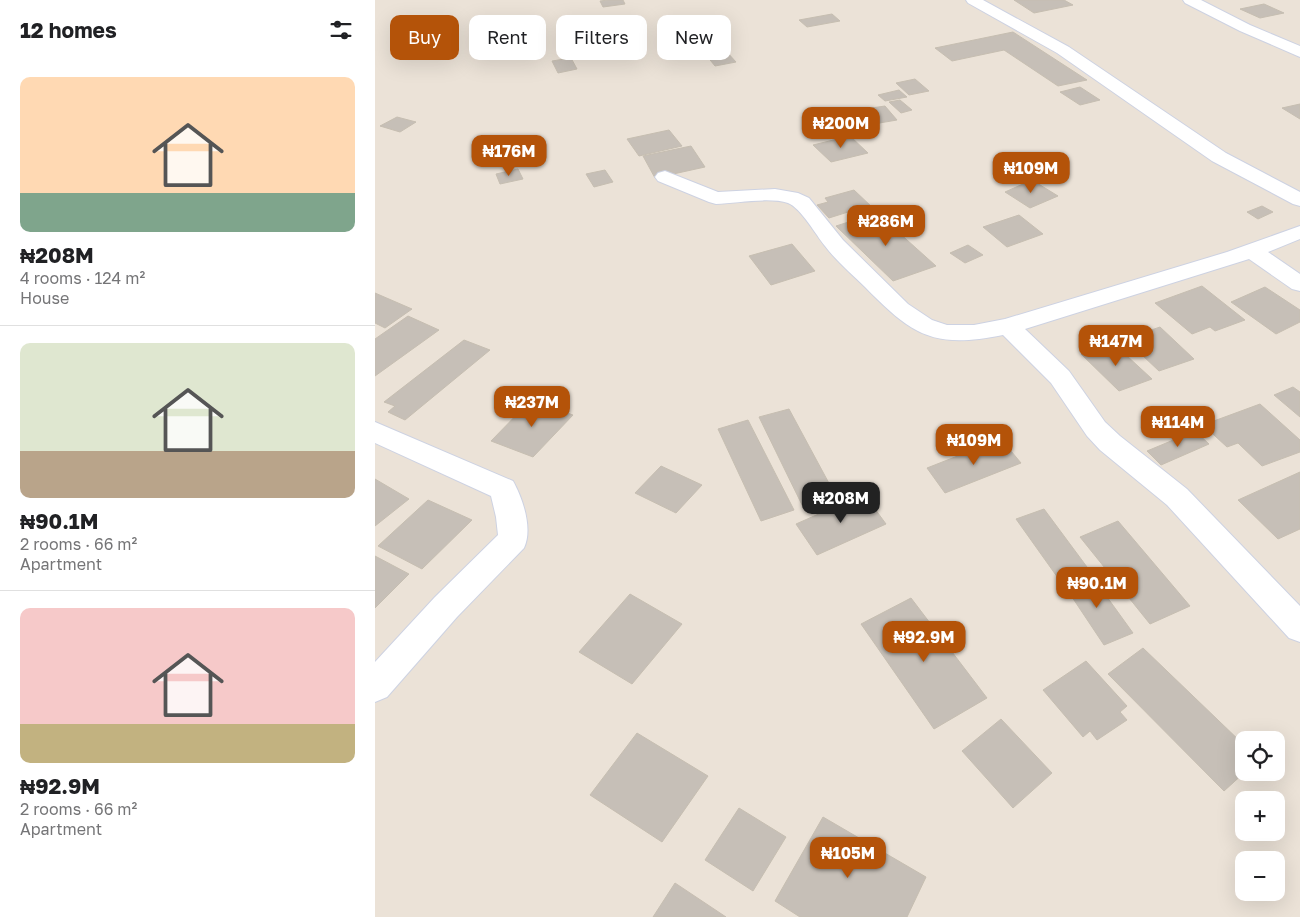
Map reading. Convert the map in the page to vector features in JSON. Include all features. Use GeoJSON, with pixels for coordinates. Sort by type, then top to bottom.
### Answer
{"type":"FeatureCollection","features":[{"type":"Feature","properties":{"kind":"street"},"geometry":{"type":"LineString","coordinates":[[973,0],[1063,50],[1219,156],[1300,200]]}},
{"type":"Feature","properties":{"kind":"street"},"geometry":{"type":"LineString","coordinates":[[1190,0],[1245,28],[1300,52]]}},
{"type":"Feature","properties":{"kind":"street"},"geometry":{"type":"LineString","coordinates":[[665,177],[716,198],[775,195],[791,196],[802,202],[835,245],[894,303],[923,324],[945,333],[974,333],[1008,326],[1135,289],[1252,251],[1300,232]]}},
{"type":"Feature","properties":{"kind":"street"},"geometry":{"type":"LineString","coordinates":[[1252,251],[1300,284]]}},
{"type":"Feature","properties":{"kind":"street"},"geometry":{"type":"LineString","coordinates":[[1008,326],[1060,378],[1097,429],[1110,443],[1177,497],[1300,628]]}},
{"type":"Feature","properties":{"kind":"street"},"geometry":{"type":"LineString","coordinates":[[375,432],[503,489],[511,516],[513,539],[446,607],[375,686]]}},
{"type":"Feature","properties":{"kind":"building"},"geometry":{"type":"Polygon","coordinates":[[[623,0],[625,4],[603,7],[600,1],[623,0]]]}},
{"type":"Feature","properties":{"kind":"building"},"geometry":{"type":"Polygon","coordinates":[[[1014,0],[1064,0],[1073,5],[1034,13],[1014,0]]]}},
{"type":"Feature","properties":{"kind":"building"},"geometry":{"type":"Polygon","coordinates":[[[1264,4],[1284,13],[1260,18],[1240,9],[1264,4]]]}},
{"type":"Feature","properties":{"kind":"building"},"geometry":{"type":"Polygon","coordinates":[[[832,14],[840,21],[807,27],[799,20],[832,14]]]}},
{"type":"Feature","properties":{"kind":"building"},"geometry":{"type":"Polygon","coordinates":[[[1013,32],[1087,80],[1058,86],[1004,50],[952,61],[935,48],[1013,32]]]}},
{"type":"Feature","properties":{"kind":"building"},"geometry":{"type":"Polygon","coordinates":[[[731,56],[736,62],[715,66],[710,60],[731,60],[731,56]]]}},
{"type":"Feature","properties":{"kind":"building"},"geometry":{"type":"Polygon","coordinates":[[[572,60],[577,69],[558,73],[552,61],[572,60]]]}},
{"type":"Feature","properties":{"kind":"building"},"geometry":{"type":"Polygon","coordinates":[[[915,79],[929,91],[909,95],[896,83],[915,79]]]}},
{"type":"Feature","properties":{"kind":"building"},"geometry":{"type":"Polygon","coordinates":[[[1080,87],[1100,100],[1080,105],[1060,92],[1080,87]]]}},
{"type":"Feature","properties":{"kind":"building"},"geometry":{"type":"Polygon","coordinates":[[[899,90],[907,97],[885,101],[878,95],[899,90]]]}},
{"type":"Feature","properties":{"kind":"building"},"geometry":{"type":"Polygon","coordinates":[[[900,100],[912,110],[901,113],[889,102],[900,100]]]}},
{"type":"Feature","properties":{"kind":"building"},"geometry":{"type":"Polygon","coordinates":[[[1300,104],[1300,119],[1282,108],[1300,104]]]}},
{"type":"Feature","properties":{"kind":"building"},"geometry":{"type":"Polygon","coordinates":[[[885,106],[897,120],[862,126],[851,111],[885,106]]]}},
{"type":"Feature","properties":{"kind":"building"},"geometry":{"type":"Polygon","coordinates":[[[397,117],[416,122],[400,132],[380,126],[397,117]]]}},
{"type":"Feature","properties":{"kind":"building"},"geometry":{"type":"Polygon","coordinates":[[[669,130],[682,146],[639,156],[627,139],[669,130]]]}},
{"type":"Feature","properties":{"kind":"building"},"geometry":{"type":"Polygon","coordinates":[[[850,136],[868,153],[831,162],[813,145],[850,136]]]}},
{"type":"Feature","properties":{"kind":"building"},"geometry":{"type":"Polygon","coordinates":[[[691,146],[705,167],[655,178],[643,156],[691,146]]]}},
{"type":"Feature","properties":{"kind":"building"},"geometry":{"type":"Polygon","coordinates":[[[518,169],[523,179],[500,184],[496,174],[518,169]]]}},
{"type":"Feature","properties":{"kind":"building"},"geometry":{"type":"Polygon","coordinates":[[[605,170],[613,182],[594,187],[586,174],[605,170]]]}},
{"type":"Feature","properties":{"kind":"building"},"geometry":{"type":"Polygon","coordinates":[[[1032,180],[1058,196],[1030,208],[1005,192],[1032,180]]]}},
{"type":"Feature","properties":{"kind":"building"},"geometry":{"type":"Polygon","coordinates":[[[854,190],[873,208],[851,215],[848,212],[829,218],[817,205],[828,202],[825,198],[854,190]]]}},
{"type":"Feature","properties":{"kind":"building"},"geometry":{"type":"Polygon","coordinates":[[[1262,206],[1273,212],[1258,219],[1247,212],[1262,206]]]}},
{"type":"Feature","properties":{"kind":"building"},"geometry":{"type":"Polygon","coordinates":[[[877,213],[936,266],[893,281],[836,226],[877,213]]]}},
{"type":"Feature","properties":{"kind":"building"},"geometry":{"type":"Polygon","coordinates":[[[1019,215],[1043,234],[1007,247],[983,227],[1019,215]]]}},
{"type":"Feature","properties":{"kind":"building"},"geometry":{"type":"Polygon","coordinates":[[[792,244],[815,271],[771,285],[749,256],[792,244]]]}},
{"type":"Feature","properties":{"kind":"building"},"geometry":{"type":"Polygon","coordinates":[[[968,245],[983,255],[965,263],[950,253],[968,245]]]}},
{"type":"Feature","properties":{"kind":"building"},"geometry":{"type":"Polygon","coordinates":[[[1202,286],[1245,320],[1215,331],[1210,327],[1192,334],[1155,303],[1202,286]]]}},
{"type":"Feature","properties":{"kind":"building"},"geometry":{"type":"Polygon","coordinates":[[[1265,287],[1300,310],[1300,322],[1276,334],[1231,302],[1265,287]]]}},
{"type":"Feature","properties":{"kind":"building"},"geometry":{"type":"Polygon","coordinates":[[[375,293],[412,309],[385,328],[375,323],[375,293]]]}},
{"type":"Feature","properties":{"kind":"building"},"geometry":{"type":"Polygon","coordinates":[[[408,316],[439,330],[375,376],[375,339],[408,316]]]}},
{"type":"Feature","properties":{"kind":"building"},"geometry":{"type":"Polygon","coordinates":[[[1160,327],[1194,359],[1159,371],[1125,339],[1160,327]]]}},
{"type":"Feature","properties":{"kind":"building"},"geometry":{"type":"Polygon","coordinates":[[[464,340],[490,350],[405,420],[388,412],[395,406],[384,402],[464,340]]]}},
{"type":"Feature","properties":{"kind":"building"},"geometry":{"type":"Polygon","coordinates":[[[1113,343],[1152,379],[1119,391],[1081,354],[1113,343]]]}},
{"type":"Feature","properties":{"kind":"building"},"geometry":{"type":"Polygon","coordinates":[[[1293,387],[1300,392],[1300,417],[1274,395],[1293,387]]]}},
{"type":"Feature","properties":{"kind":"building"},"geometry":{"type":"Polygon","coordinates":[[[531,400],[573,415],[533,457],[491,441],[531,400]]]}},
{"type":"Feature","properties":{"kind":"building"},"geometry":{"type":"Polygon","coordinates":[[[1260,404],[1300,440],[1300,452],[1262,466],[1238,443],[1227,447],[1203,425],[1260,404]]]}},
{"type":"Feature","properties":{"kind":"building"},"geometry":{"type":"Polygon","coordinates":[[[789,409],[838,500],[805,511],[759,417],[789,409]]]}},
{"type":"Feature","properties":{"kind":"building"},"geometry":{"type":"Polygon","coordinates":[[[748,420],[794,510],[761,521],[718,429],[748,420]]]}},
{"type":"Feature","properties":{"kind":"building"},"geometry":{"type":"Polygon","coordinates":[[[1195,431],[1209,444],[1161,465],[1147,451],[1195,431]]]}},
{"type":"Feature","properties":{"kind":"building"},"geometry":{"type":"Polygon","coordinates":[[[1001,439],[1021,463],[945,493],[927,468],[1001,439]]]}},
{"type":"Feature","properties":{"kind":"building"},"geometry":{"type":"Polygon","coordinates":[[[661,466],[702,485],[676,513],[635,493],[661,466]]]}},
{"type":"Feature","properties":{"kind":"building"},"geometry":{"type":"Polygon","coordinates":[[[1300,472],[1300,529],[1278,539],[1238,500],[1300,472]]]}},
{"type":"Feature","properties":{"kind":"building"},"geometry":{"type":"Polygon","coordinates":[[[375,479],[409,499],[375,526],[375,479]]]}},
{"type":"Feature","properties":{"kind":"building"},"geometry":{"type":"Polygon","coordinates":[[[864,494],[886,524],[817,555],[796,524],[864,494]]]}},
{"type":"Feature","properties":{"kind":"building"},"geometry":{"type":"Polygon","coordinates":[[[428,500],[472,520],[422,569],[378,546],[428,500]]]}},
{"type":"Feature","properties":{"kind":"building"},"geometry":{"type":"Polygon","coordinates":[[[1044,509],[1087,567],[1058,578],[1016,519],[1044,509]]]}},
{"type":"Feature","properties":{"kind":"building"},"geometry":{"type":"Polygon","coordinates":[[[1118,521],[1190,606],[1150,624],[1080,537],[1118,521]]]}},
{"type":"Feature","properties":{"kind":"building"},"geometry":{"type":"Polygon","coordinates":[[[375,556],[409,574],[375,608],[375,556]]]}},
{"type":"Feature","properties":{"kind":"building"},"geometry":{"type":"Polygon","coordinates":[[[1089,572],[1133,633],[1104,645],[1062,582],[1089,572]]]}},
{"type":"Feature","properties":{"kind":"building"},"geometry":{"type":"Polygon","coordinates":[[[630,594],[682,624],[632,684],[579,652],[630,594]]]}},
{"type":"Feature","properties":{"kind":"building"},"geometry":{"type":"Polygon","coordinates":[[[911,598],[987,698],[934,729],[861,624],[911,598]]]}},
{"type":"Feature","properties":{"kind":"building"},"geometry":{"type":"Polygon","coordinates":[[[1143,648],[1235,736],[1235,781],[1224,791],[1108,674],[1143,648]]]}},
{"type":"Feature","properties":{"kind":"building"},"geometry":{"type":"Polygon","coordinates":[[[1086,661],[1127,706],[1120,712],[1127,720],[1097,740],[1090,731],[1083,737],[1043,690],[1086,661]]]}},
{"type":"Feature","properties":{"kind":"building"},"geometry":{"type":"Polygon","coordinates":[[[1001,719],[1052,773],[1013,808],[962,751],[1001,719]]]}},
{"type":"Feature","properties":{"kind":"building"},"geometry":{"type":"Polygon","coordinates":[[[637,733],[708,776],[662,842],[590,795],[637,733]]]}},
{"type":"Feature","properties":{"kind":"building"},"geometry":{"type":"Polygon","coordinates":[[[739,808],[786,837],[753,891],[705,860],[739,808]]]}},
{"type":"Feature","properties":{"kind":"building"},"geometry":{"type":"Polygon","coordinates":[[[823,817],[926,877],[907,917],[800,917],[775,901],[823,817]]]}},
{"type":"Feature","properties":{"kind":"building"},"geometry":{"type":"Polygon","coordinates":[[[675,883],[726,917],[653,917],[675,883]]]}}]}
